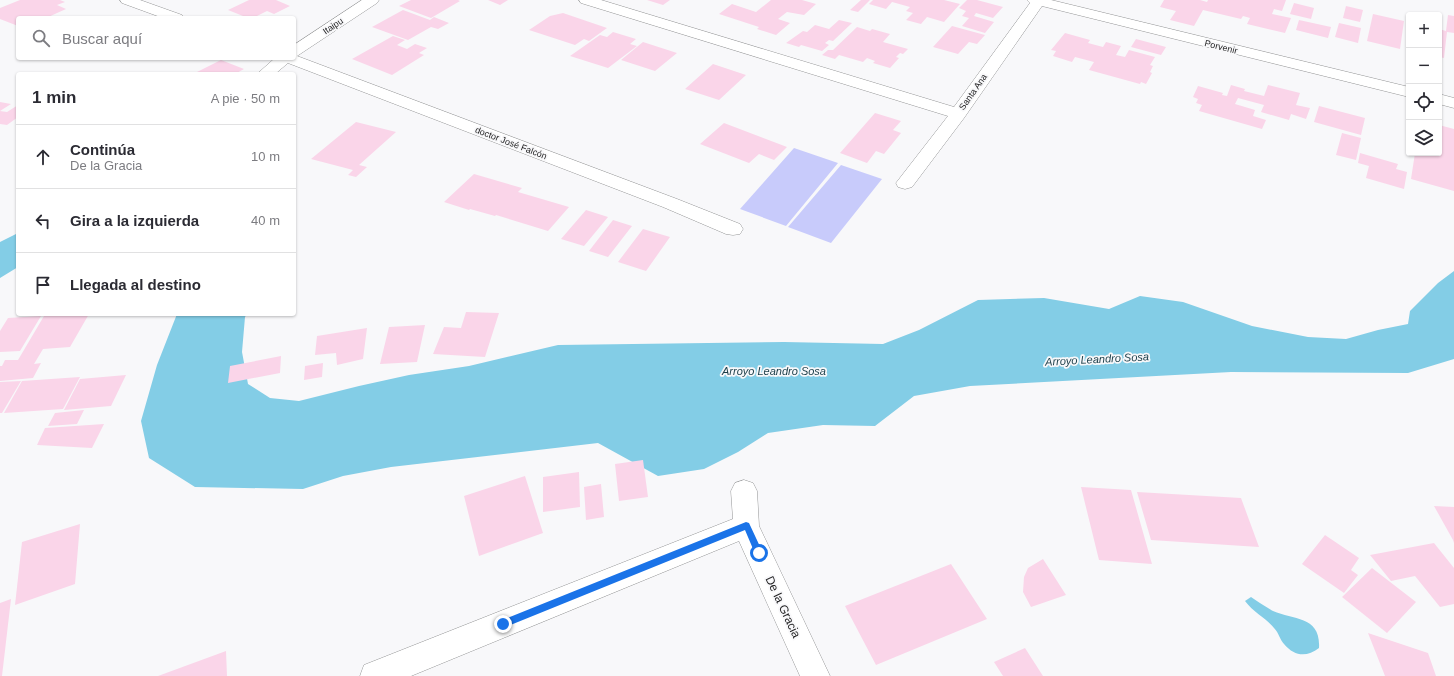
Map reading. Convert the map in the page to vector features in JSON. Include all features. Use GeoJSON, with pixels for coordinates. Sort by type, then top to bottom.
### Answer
{"type":"FeatureCollection","features":[{"type":"Feature","properties":{"kind":"street"},"geometry":{"type":"LineString","coordinates":[[127,0],[171,16]]}},
{"type":"Feature","properties":{"kind":"street","name":"Itaipu"},"geometry":{"type":"LineString","coordinates":[[296,51],[372,0]]}},
{"type":"Feature","properties":{"kind":"street"},"geometry":{"type":"LineString","coordinates":[[586,0],[958,114]]}},
{"type":"Feature","properties":{"kind":"street","name":"Santa Ana"},"geometry":{"type":"LineString","coordinates":[[905,183],[958,114],[1037,0]]}},
{"type":"Feature","properties":{"kind":"street","name":"Porvenir"},"geometry":{"type":"LineString","coordinates":[[1037,0],[1406,91]]}},
{"type":"Feature","properties":{"kind":"street"},"geometry":{"type":"LineString","coordinates":[[268,72],[282,60]]}},
{"type":"Feature","properties":{"kind":"street","name":"doctor José Falcón"},"geometry":{"type":"LineString","coordinates":[[293,60],[670,203],[733,229]]}},
{"type":"Feature","properties":{"kind":"street"},"geometry":{"type":"LineString","coordinates":[[1442,100],[1454,103]]}},
{"type":"Feature","properties":{"kind":"street","name":"De la Gracia"},"geometry":{"type":"LineString","coordinates":[[744,491],[746,526],[815,676]]}},
{"type":"Feature","properties":{"kind":"street"},"geometry":{"type":"LineString","coordinates":[[374,676],[746,526]]}},
{"type":"Feature","properties":{"kind":"shaded area"},"geometry":{"type":"Polygon","coordinates":[[[794,148],[838,163],[786,226],[740,209],[794,148]]]}},
{"type":"Feature","properties":{"kind":"shaded area"},"geometry":{"type":"Polygon","coordinates":[[[841,165],[882,179],[831,243],[788,227],[841,165]]]}},
{"type":"Feature","properties":{"kind":"water"},"geometry":{"type":"Polygon","coordinates":[[[16,234],[16,268],[0,278],[0,242],[16,234]]]}},
{"type":"Feature","properties":{"kind":"water","name":"Arroyo Leandro Sosa"},"geometry":{"type":"Polygon","coordinates":[[[1454,271],[1454,359],[1408,373],[1231,372],[970,386],[914,396],[875,426],[823,425],[768,433],[738,452],[704,469],[658,476],[598,443],[391,467],[343,476],[303,489],[195,487],[149,458],[141,421],[157,365],[176,316],[246,316],[242,352],[248,384],[270,398],[299,401],[409,375],[469,366],[558,345],[784,342],[883,344],[919,330],[978,300],[1044,298],[1109,309],[1140,296],[1183,302],[1252,326],[1308,337],[1346,339],[1378,330],[1408,324],[1410,311],[1438,283],[1454,271]]]}},
{"type":"Feature","properties":{"kind":"water"},"geometry":{"type":"Polygon","coordinates":[[[1251,597],[1273,611],[1297,618],[1311,625],[1316,630],[1319,648],[1310,653],[1301,654],[1288,648],[1271,624],[1245,601],[1251,597]]]}},
{"type":"Feature","properties":{"kind":"building"},"geometry":{"type":"Polygon","coordinates":[[[20,0],[60,0],[65,2],[57,5],[66,9],[50,16],[16,16],[16,25],[0,19],[0,8],[20,0]]]}},
{"type":"Feature","properties":{"kind":"building"},"geometry":{"type":"Polygon","coordinates":[[[249,0],[276,0],[290,6],[274,14],[267,11],[257,16],[243,16],[228,10],[249,0]]]}},
{"type":"Feature","properties":{"kind":"building"},"geometry":{"type":"Polygon","coordinates":[[[411,0],[460,1],[431,18],[399,6],[411,0]]]}},
{"type":"Feature","properties":{"kind":"building"},"geometry":{"type":"Polygon","coordinates":[[[488,0],[508,0],[500,5],[488,0]]]}},
{"type":"Feature","properties":{"kind":"building"},"geometry":{"type":"Polygon","coordinates":[[[647,0],[670,0],[663,5],[647,0]]]}},
{"type":"Feature","properties":{"kind":"building"},"geometry":{"type":"Polygon","coordinates":[[[771,0],[802,0],[816,4],[804,15],[787,12],[778,19],[790,23],[776,35],[757,29],[759,27],[719,14],[732,4],[756,12],[771,0]]]}},
{"type":"Feature","properties":{"kind":"building"},"geometry":{"type":"Polygon","coordinates":[[[861,0],[870,0],[858,12],[850,10],[861,0]]]}},
{"type":"Feature","properties":{"kind":"building"},"geometry":{"type":"Polygon","coordinates":[[[873,0],[944,0],[960,4],[944,22],[927,17],[921,24],[906,20],[913,13],[906,11],[910,7],[892,2],[886,9],[869,4],[873,0]]]}},
{"type":"Feature","properties":{"kind":"building"},"geometry":{"type":"Polygon","coordinates":[[[967,0],[977,0],[1003,7],[993,18],[976,13],[974,16],[994,22],[985,33],[962,26],[969,18],[962,16],[966,11],[959,8],[967,0]]]}},
{"type":"Feature","properties":{"kind":"building"},"geometry":{"type":"Polygon","coordinates":[[[1164,0],[1200,0],[1207,2],[1208,0],[1286,0],[1282,11],[1274,9],[1272,14],[1291,18],[1285,33],[1247,24],[1250,18],[1243,16],[1241,19],[1203,10],[1194,26],[1170,20],[1176,11],[1160,7],[1164,0]]]}},
{"type":"Feature","properties":{"kind":"building"},"geometry":{"type":"Polygon","coordinates":[[[1294,3],[1314,8],[1311,19],[1290,14],[1294,3]]]}},
{"type":"Feature","properties":{"kind":"building"},"geometry":{"type":"Polygon","coordinates":[[[1346,6],[1363,10],[1360,22],[1343,18],[1346,6]]]}},
{"type":"Feature","properties":{"kind":"building"},"geometry":{"type":"Polygon","coordinates":[[[403,10],[430,20],[434,17],[449,23],[438,29],[431,27],[408,40],[372,27],[403,10]]]}},
{"type":"Feature","properties":{"kind":"building"},"geometry":{"type":"Polygon","coordinates":[[[563,13],[607,28],[589,41],[584,39],[575,45],[529,30],[550,16],[563,13]]]}},
{"type":"Feature","properties":{"kind":"building"},"geometry":{"type":"Polygon","coordinates":[[[1373,14],[1404,21],[1400,49],[1367,41],[1373,14]]]}},
{"type":"Feature","properties":{"kind":"building"},"geometry":{"type":"Polygon","coordinates":[[[1448,15],[1454,16],[1454,33],[1447,32],[1444,58],[1442,58],[1442,30],[1446,31],[1448,15]]]}},
{"type":"Feature","properties":{"kind":"building"},"geometry":{"type":"Polygon","coordinates":[[[839,20],[852,23],[833,41],[829,40],[825,43],[829,45],[822,51],[801,45],[799,47],[786,43],[803,31],[807,32],[815,25],[829,29],[839,20]]]}},
{"type":"Feature","properties":{"kind":"building"},"geometry":{"type":"Polygon","coordinates":[[[1299,20],[1331,27],[1328,38],[1296,30],[1299,20]]]}},
{"type":"Feature","properties":{"kind":"building"},"geometry":{"type":"Polygon","coordinates":[[[1339,23],[1361,28],[1358,43],[1335,37],[1339,23]]]}},
{"type":"Feature","properties":{"kind":"building"},"geometry":{"type":"Polygon","coordinates":[[[952,26],[985,35],[977,44],[969,42],[958,54],[933,47],[952,26]]]}},
{"type":"Feature","properties":{"kind":"building"},"geometry":{"type":"Polygon","coordinates":[[[857,27],[870,31],[872,29],[890,34],[883,42],[908,49],[903,54],[900,53],[896,57],[899,58],[890,68],[873,63],[875,61],[867,58],[863,62],[839,55],[835,59],[822,55],[828,50],[833,50],[857,27]]]}},
{"type":"Feature","properties":{"kind":"building"},"geometry":{"type":"Polygon","coordinates":[[[613,32],[636,39],[630,44],[637,46],[608,68],[570,56],[600,35],[607,37],[613,32]]]}},
{"type":"Feature","properties":{"kind":"building"},"geometry":{"type":"Polygon","coordinates":[[[1065,33],[1090,40],[1088,43],[1103,47],[1106,42],[1121,46],[1116,55],[1125,57],[1129,50],[1155,57],[1150,65],[1153,66],[1150,72],[1152,73],[1146,84],[1141,82],[1140,84],[1089,70],[1094,62],[1075,57],[1072,62],[1053,56],[1056,51],[1051,50],[1065,33]]]}},
{"type":"Feature","properties":{"kind":"building"},"geometry":{"type":"Polygon","coordinates":[[[393,36],[405,40],[397,45],[407,49],[415,44],[427,48],[419,53],[424,55],[392,75],[352,59],[393,36]]]}},
{"type":"Feature","properties":{"kind":"building"},"geometry":{"type":"Polygon","coordinates":[[[1136,39],[1166,47],[1161,55],[1131,47],[1136,39]]]}},
{"type":"Feature","properties":{"kind":"building"},"geometry":{"type":"Polygon","coordinates":[[[643,42],[677,53],[655,71],[621,60],[643,42]]]}},
{"type":"Feature","properties":{"kind":"building"},"geometry":{"type":"Polygon","coordinates":[[[221,60],[244,69],[239,72],[197,72],[221,60]]]}},
{"type":"Feature","properties":{"kind":"building"},"geometry":{"type":"Polygon","coordinates":[[[713,64],[746,75],[719,100],[685,89],[713,64]]]}},
{"type":"Feature","properties":{"kind":"building"},"geometry":{"type":"Polygon","coordinates":[[[1231,85],[1245,89],[1244,91],[1264,96],[1268,85],[1300,93],[1296,105],[1310,108],[1306,119],[1291,114],[1289,120],[1261,112],[1264,105],[1238,98],[1235,104],[1255,110],[1253,116],[1266,120],[1262,129],[1199,111],[1202,105],[1196,103],[1198,99],[1193,97],[1198,86],[1223,93],[1222,95],[1227,96],[1231,85]]]}},
{"type":"Feature","properties":{"kind":"building"},"geometry":{"type":"Polygon","coordinates":[[[0,102],[11,104],[0,111],[0,102]]]}},
{"type":"Feature","properties":{"kind":"building"},"geometry":{"type":"Polygon","coordinates":[[[16,106],[16,118],[7,125],[0,124],[0,111],[7,112],[16,106]]]}},
{"type":"Feature","properties":{"kind":"building"},"geometry":{"type":"Polygon","coordinates":[[[1319,106],[1365,118],[1361,135],[1314,122],[1319,106]]]}},
{"type":"Feature","properties":{"kind":"building"},"geometry":{"type":"Polygon","coordinates":[[[875,113],[901,121],[893,130],[901,133],[884,154],[876,151],[867,163],[840,153],[875,113]]]}},
{"type":"Feature","properties":{"kind":"building"},"geometry":{"type":"Polygon","coordinates":[[[356,122],[396,132],[359,165],[367,167],[356,177],[348,175],[353,170],[311,159],[356,122]]]}},
{"type":"Feature","properties":{"kind":"building"},"geometry":{"type":"Polygon","coordinates":[[[724,123],[787,147],[774,160],[759,154],[749,163],[700,144],[724,123]]]}},
{"type":"Feature","properties":{"kind":"building"},"geometry":{"type":"Polygon","coordinates":[[[1442,126],[1454,129],[1454,191],[1411,179],[1415,156],[1442,156],[1442,126]]]}},
{"type":"Feature","properties":{"kind":"building"},"geometry":{"type":"Polygon","coordinates":[[[1342,133],[1361,138],[1356,160],[1336,155],[1342,133]]]}},
{"type":"Feature","properties":{"kind":"building"},"geometry":{"type":"Polygon","coordinates":[[[1360,153],[1398,164],[1396,169],[1407,172],[1404,189],[1366,178],[1369,166],[1358,163],[1360,153]]]}},
{"type":"Feature","properties":{"kind":"building"},"geometry":{"type":"Polygon","coordinates":[[[474,174],[522,188],[518,192],[569,207],[548,231],[496,215],[469,210],[444,202],[474,174]]]}},
{"type":"Feature","properties":{"kind":"building"},"geometry":{"type":"Polygon","coordinates":[[[586,210],[608,217],[584,246],[561,239],[586,210]]]}},
{"type":"Feature","properties":{"kind":"building"},"geometry":{"type":"Polygon","coordinates":[[[613,220],[632,226],[608,257],[589,251],[613,220]]]}},
{"type":"Feature","properties":{"kind":"building"},"geometry":{"type":"Polygon","coordinates":[[[643,229],[670,237],[646,271],[618,262],[643,229]]]}},
{"type":"Feature","properties":{"kind":"building"},"geometry":{"type":"Polygon","coordinates":[[[466,312],[499,313],[485,357],[433,354],[444,327],[461,328],[466,312]]]}},
{"type":"Feature","properties":{"kind":"building"},"geometry":{"type":"Polygon","coordinates":[[[41,316],[20,351],[0,352],[0,331],[8,318],[41,316]]]}},
{"type":"Feature","properties":{"kind":"building"},"geometry":{"type":"Polygon","coordinates":[[[44,316],[88,316],[70,347],[43,349],[34,364],[41,363],[33,378],[0,381],[0,366],[2,366],[5,360],[18,360],[44,316]]]}},
{"type":"Feature","properties":{"kind":"building"},"geometry":{"type":"Polygon","coordinates":[[[425,325],[417,362],[380,364],[389,327],[425,325]]]}},
{"type":"Feature","properties":{"kind":"building"},"geometry":{"type":"Polygon","coordinates":[[[367,328],[363,359],[337,365],[336,353],[315,355],[317,336],[367,328]]]}},
{"type":"Feature","properties":{"kind":"building"},"geometry":{"type":"Polygon","coordinates":[[[281,356],[280,373],[228,383],[230,366],[281,356]]]}},
{"type":"Feature","properties":{"kind":"building"},"geometry":{"type":"Polygon","coordinates":[[[323,363],[322,377],[304,380],[305,366],[323,363]]]}},
{"type":"Feature","properties":{"kind":"building"},"geometry":{"type":"Polygon","coordinates":[[[126,375],[111,406],[64,410],[80,379],[126,375]]]}},
{"type":"Feature","properties":{"kind":"building"},"geometry":{"type":"Polygon","coordinates":[[[80,377],[63,409],[4,413],[22,381],[80,377]]]}},
{"type":"Feature","properties":{"kind":"building"},"geometry":{"type":"Polygon","coordinates":[[[21,381],[2,413],[0,413],[0,382],[21,381]]]}},
{"type":"Feature","properties":{"kind":"building"},"geometry":{"type":"Polygon","coordinates":[[[84,410],[77,424],[48,426],[55,413],[84,410]]]}},
{"type":"Feature","properties":{"kind":"building"},"geometry":{"type":"Polygon","coordinates":[[[104,424],[92,448],[37,445],[45,428],[104,424]]]}},
{"type":"Feature","properties":{"kind":"building"},"geometry":{"type":"Polygon","coordinates":[[[643,460],[648,497],[619,501],[615,464],[643,460]]]}},
{"type":"Feature","properties":{"kind":"building"},"geometry":{"type":"Polygon","coordinates":[[[579,472],[580,507],[543,512],[543,477],[579,472]]]}},
{"type":"Feature","properties":{"kind":"building"},"geometry":{"type":"Polygon","coordinates":[[[525,476],[543,533],[479,556],[464,496],[525,476]]]}},
{"type":"Feature","properties":{"kind":"building"},"geometry":{"type":"Polygon","coordinates":[[[601,484],[604,517],[586,520],[584,487],[601,484]]]}},
{"type":"Feature","properties":{"kind":"building"},"geometry":{"type":"Polygon","coordinates":[[[1081,487],[1131,490],[1152,564],[1099,560],[1081,487]]]}},
{"type":"Feature","properties":{"kind":"building"},"geometry":{"type":"Polygon","coordinates":[[[1137,492],[1241,498],[1259,547],[1151,540],[1137,492]]]}},
{"type":"Feature","properties":{"kind":"building"},"geometry":{"type":"Polygon","coordinates":[[[1434,506],[1454,507],[1454,543],[1453,540],[1434,506]]]}},
{"type":"Feature","properties":{"kind":"building"},"geometry":{"type":"Polygon","coordinates":[[[80,524],[75,584],[15,605],[22,542],[80,524]]]}},
{"type":"Feature","properties":{"kind":"building"},"geometry":{"type":"Polygon","coordinates":[[[1325,535],[1359,558],[1351,570],[1358,575],[1344,593],[1302,564],[1325,535]]]}},
{"type":"Feature","properties":{"kind":"building"},"geometry":{"type":"Polygon","coordinates":[[[1434,543],[1454,568],[1454,604],[1440,607],[1415,576],[1391,581],[1370,555],[1434,543]]]}},
{"type":"Feature","properties":{"kind":"building"},"geometry":{"type":"Polygon","coordinates":[[[1043,559],[1066,595],[1031,607],[1023,592],[1024,577],[1028,568],[1043,559]]]}},
{"type":"Feature","properties":{"kind":"building"},"geometry":{"type":"Polygon","coordinates":[[[951,564],[987,619],[876,665],[845,606],[951,564]]]}},
{"type":"Feature","properties":{"kind":"building"},"geometry":{"type":"Polygon","coordinates":[[[1372,568],[1416,602],[1387,633],[1342,597],[1372,568]]]}},
{"type":"Feature","properties":{"kind":"building"},"geometry":{"type":"Polygon","coordinates":[[[11,599],[2,676],[0,676],[0,603],[11,599]]]}},
{"type":"Feature","properties":{"kind":"building"},"geometry":{"type":"Polygon","coordinates":[[[1368,633],[1428,653],[1436,676],[1385,676],[1368,633]]]}},
{"type":"Feature","properties":{"kind":"building"},"geometry":{"type":"Polygon","coordinates":[[[1025,648],[1043,676],[1003,676],[994,662],[1025,648]]]}},
{"type":"Feature","properties":{"kind":"building"},"geometry":{"type":"Polygon","coordinates":[[[226,651],[227,676],[158,676],[226,651]]]}},
{"type":"Feature","properties":{"kind":"route"},"geometry":{"type":"LineString","coordinates":[[503,624],[746,526],[759,553]]}}]}
